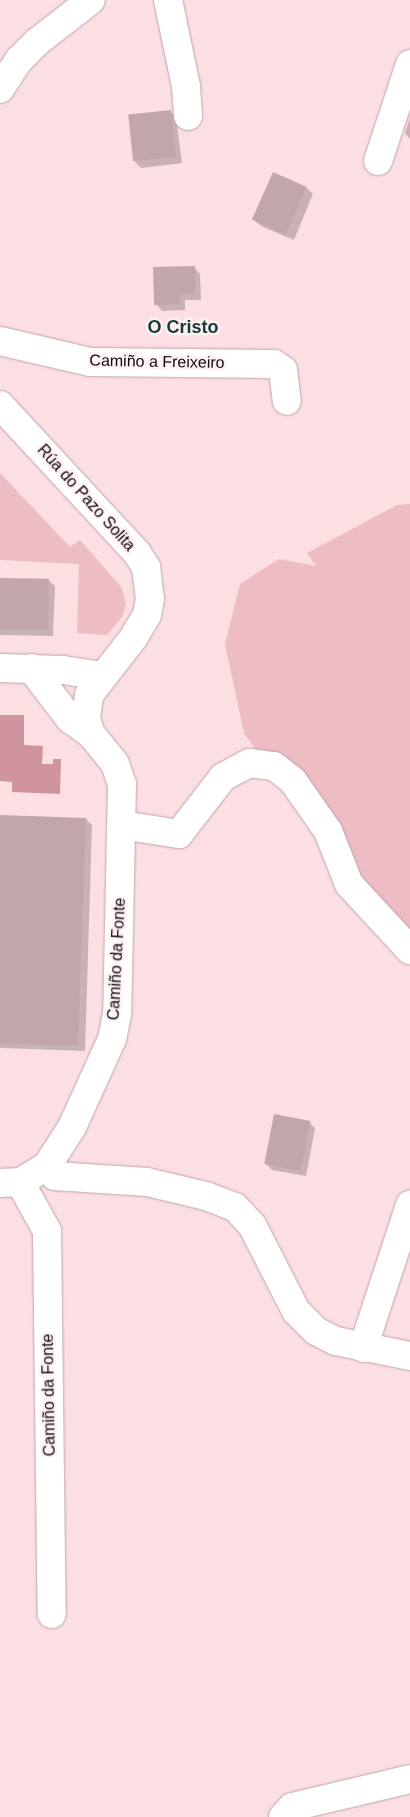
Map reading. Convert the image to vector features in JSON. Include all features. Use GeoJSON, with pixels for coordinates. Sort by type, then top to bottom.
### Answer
{"type":"FeatureCollection","features":[{"type":"Feature","properties":{"kind":"street"},"geometry":{"type":"LineString","coordinates":[[0,89],[19,60],[37,42],[91,0]]}},
{"type":"Feature","properties":{"kind":"street"},"geometry":{"type":"LineString","coordinates":[[168,0],[186,86],[188,116]]}},
{"type":"Feature","properties":{"kind":"street"},"geometry":{"type":"LineString","coordinates":[[378,161],[410,64]]}},
{"type":"Feature","properties":{"kind":"street","name":"Camiño a Freixeiro"},"geometry":{"type":"LineString","coordinates":[[0,341],[90,362],[274,364],[283,370],[287,401]]}},
{"type":"Feature","properties":{"kind":"street","name":"Rúa do Pazo Solita"},"geometry":{"type":"LineString","coordinates":[[0,405],[103,512],[146,567],[150,583],[147,615],[134,637],[95,685]]}},
{"type":"Feature","properties":{"kind":"street"},"geometry":{"type":"LineString","coordinates":[[0,668],[32,668],[95,685]]}},
{"type":"Feature","properties":{"kind":"street"},"geometry":{"type":"LineString","coordinates":[[32,668],[70,719],[91,734]]}},
{"type":"Feature","properties":{"kind":"street","name":"Camiño da Fonte"},"geometry":{"type":"LineString","coordinates":[[52,1614],[47,1231],[10,1182],[46,1166],[72,1127],[112,1040],[117,1014],[122,784],[115,764],[91,734],[86,720],[95,685]]}},
{"type":"Feature","properties":{"kind":"street"},"geometry":{"type":"LineString","coordinates":[[122,825],[179,834],[223,778],[249,763],[274,766],[293,781],[328,832],[349,884],[410,950]]}},
{"type":"Feature","properties":{"kind":"street"},"geometry":{"type":"LineString","coordinates":[[46,1166],[55,1176],[147,1182],[206,1196],[235,1207],[252,1225],[296,1311],[316,1331],[336,1341],[410,1356]]}},
{"type":"Feature","properties":{"kind":"street"},"geometry":{"type":"LineString","coordinates":[[363,1348],[410,1205]]}},
{"type":"Feature","properties":{"kind":"street"},"geometry":{"type":"LineString","coordinates":[[283,1817],[292,1807],[410,1779]]}},
{"type":"Feature","properties":{"kind":"shaded area"},"geometry":{"type":"Polygon","coordinates":[[[0,473],[70,547],[80,540],[122,588],[126,604],[122,617],[107,635],[77,633],[79,564],[0,560],[0,473]]]}},
{"type":"Feature","properties":{"kind":"shaded area"},"geometry":{"type":"Polygon","coordinates":[[[410,504],[410,941],[355,891],[244,733],[225,644],[240,584],[279,559],[316,566],[307,553],[397,505],[410,504]]]}},
{"type":"Feature","properties":{"kind":"shaded area"},"geometry":{"type":"Polygon","coordinates":[[[0,715],[24,715],[24,745],[43,746],[42,764],[53,764],[53,759],[61,759],[60,794],[12,792],[12,782],[0,781],[0,715]]]}},
{"type":"Feature","properties":{"kind":"building"},"geometry":{"type":"Polygon","coordinates":[[[171,110],[176,157],[133,161],[128,114],[171,110]]]}},
{"type":"Feature","properties":{"kind":"building"},"geometry":{"type":"Polygon","coordinates":[[[273,172],[307,187],[286,235],[252,220],[273,172]]]}},
{"type":"Feature","properties":{"kind":"building"},"geometry":{"type":"Polygon","coordinates":[[[195,266],[195,294],[179,294],[180,304],[154,305],[153,267],[195,266]]]}},
{"type":"Feature","properties":{"kind":"building"},"geometry":{"type":"Polygon","coordinates":[[[0,578],[49,579],[48,630],[0,629],[0,578]]]}},
{"type":"Feature","properties":{"kind":"building"},"geometry":{"type":"Polygon","coordinates":[[[0,815],[86,818],[78,1046],[0,1043],[0,815]]]}},
{"type":"Feature","properties":{"kind":"building"},"geometry":{"type":"Polygon","coordinates":[[[274,1114],[310,1121],[301,1171],[264,1164],[274,1114]]]}},
{"type":"Feature","properties":{"kind":"district","name":"O Cristo"},"geometry":{"type":"Point","coordinates":[183,327]}}]}
